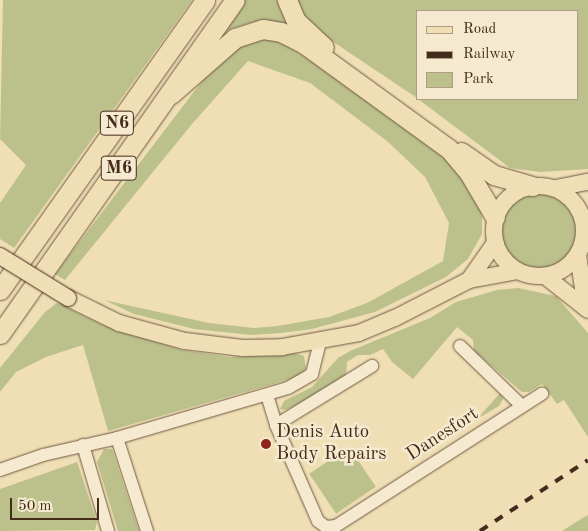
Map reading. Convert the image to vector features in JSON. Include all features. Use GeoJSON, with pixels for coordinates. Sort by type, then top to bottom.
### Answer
{"type":"FeatureCollection","features":[{"type":"Feature","properties":{"kind":"highway","name":"N6"},"geometry":{"type":"LineString","coordinates":[[29,246],[205,0]]}},
{"type":"Feature","properties":{"kind":"highway","name":"M6"},"geometry":{"type":"LineString","coordinates":[[0,334],[171,94],[235,0]]}},
{"type":"Feature","properties":{"kind":"highway"},"geometry":{"type":"LineString","coordinates":[[287,0],[296,21],[326,48],[473,162],[494,175],[532,186]]}},
{"type":"Feature","properties":{"kind":"highway"},"geometry":{"type":"LineString","coordinates":[[171,94],[235,38],[264,29],[281,32],[303,43],[449,149],[469,173],[496,217]]}},
{"type":"Feature","properties":{"kind":"highway"},"geometry":{"type":"LineString","coordinates":[[0,275],[29,246]]}},
{"type":"Feature","properties":{"kind":"highway"},"geometry":{"type":"LineString","coordinates":[[0,290],[29,246]]}},
{"type":"Feature","properties":{"kind":"main road"},"geometry":{"type":"LineString","coordinates":[[518,271],[505,261],[495,243],[496,217],[503,203],[514,192],[532,186],[556,188],[588,182]]}},
{"type":"Feature","properties":{"kind":"main road"},"geometry":{"type":"LineString","coordinates":[[556,188],[573,200],[586,222],[578,254],[587,309]]}},
{"type":"Feature","properties":{"kind":"main road"},"geometry":{"type":"LineString","coordinates":[[469,280],[495,243]]}},
{"type":"Feature","properties":{"kind":"main road"},"geometry":{"type":"LineString","coordinates":[[545,276],[568,266],[578,254]]}},
{"type":"Feature","properties":{"kind":"main road"},"geometry":{"type":"LineString","coordinates":[[0,256],[68,298],[119,323],[185,341],[243,348],[320,342],[359,333],[395,318],[469,280],[518,271],[545,276],[587,309]]}},
{"type":"Feature","properties":{"kind":"street"},"geometry":{"type":"LineString","coordinates":[[0,470],[83,445],[118,438],[267,395],[309,377],[319,355],[320,342]]}},
{"type":"Feature","properties":{"kind":"street"},"geometry":{"type":"LineString","coordinates":[[460,346],[522,406]]}},
{"type":"Feature","properties":{"kind":"street"},"geometry":{"type":"LineString","coordinates":[[276,426],[372,366]]}},
{"type":"Feature","properties":{"kind":"street","name":"Danesfort"},"geometry":{"type":"LineString","coordinates":[[267,395],[276,426],[318,521],[326,527],[336,526],[542,394]]}},
{"type":"Feature","properties":{"kind":"street"},"geometry":{"type":"LineString","coordinates":[[118,438],[147,531]]}},
{"type":"Feature","properties":{"kind":"street"},"geometry":{"type":"LineString","coordinates":[[83,445],[108,531]]}},
{"type":"Feature","properties":{"kind":"green space"},"geometry":{"type":"Polygon","coordinates":[[[3,0],[192,0],[14,248],[0,239],[0,203],[26,165],[0,139],[3,0]]]}},
{"type":"Feature","properties":{"kind":"green space"},"geometry":{"type":"Polygon","coordinates":[[[240,0],[277,0],[297,33],[265,22],[253,22],[217,33],[240,0]]]}},
{"type":"Feature","properties":{"kind":"green space"},"geometry":{"type":"Polygon","coordinates":[[[295,0],[588,0],[588,169],[540,172],[510,168],[419,100],[578,100],[578,10],[416,10],[416,97],[320,33],[306,20],[295,0]]]}},
{"type":"Feature","properties":{"kind":"green space"},"geometry":{"type":"Polygon","coordinates":[[[264,38],[283,44],[328,70],[451,159],[480,208],[482,217],[482,234],[468,259],[446,277],[375,312],[312,329],[281,333],[251,335],[194,329],[134,314],[104,300],[209,323],[254,328],[277,326],[329,317],[367,303],[443,261],[449,223],[425,177],[387,141],[310,83],[248,61],[192,124],[65,280],[55,274],[225,51],[264,38]]]}},
{"type":"Feature","properties":{"kind":"green space"},"geometry":{"type":"Polygon","coordinates":[[[531,190],[547,190],[561,196],[572,207],[578,221],[578,237],[572,251],[561,262],[547,268],[531,268],[517,262],[506,251],[500,237],[500,221],[506,207],[517,196],[531,190]]]}},
{"type":"Feature","properties":{"kind":"green space"},"geometry":{"type":"Polygon","coordinates":[[[518,288],[556,296],[588,333],[588,437],[564,400],[557,404],[542,384],[529,392],[522,392],[474,351],[473,340],[457,327],[413,379],[392,362],[383,349],[370,355],[358,355],[347,362],[346,375],[299,404],[285,410],[280,409],[284,401],[312,387],[338,358],[350,351],[430,318],[456,302],[497,290],[518,288]]]}},
{"type":"Feature","properties":{"kind":"green space"},"geometry":{"type":"Polygon","coordinates":[[[57,303],[103,325],[182,350],[230,357],[294,353],[304,356],[306,368],[301,376],[108,431],[83,345],[46,357],[16,372],[0,392],[0,368],[45,312],[57,303]]]}},
{"type":"Feature","properties":{"kind":"green space"},"geometry":{"type":"Polygon","coordinates":[[[501,392],[503,399],[499,406],[477,419],[501,392]]]}},
{"type":"Feature","properties":{"kind":"green space"},"geometry":{"type":"Polygon","coordinates":[[[349,447],[376,487],[336,514],[309,474],[349,447]]]}},
{"type":"Feature","properties":{"kind":"green space"},"geometry":{"type":"Polygon","coordinates":[[[104,449],[112,449],[139,531],[118,531],[97,462],[104,449]]]}},
{"type":"Feature","properties":{"kind":"green space"},"geometry":{"type":"Polygon","coordinates":[[[77,462],[97,522],[95,530],[0,531],[0,489],[77,462]]]}},
{"type":"Feature","properties":{"kind":"green space"},"geometry":{"type":"Polygon","coordinates":[[[588,515],[588,531],[562,531],[581,519],[588,515]]]}},
{"type":"Feature","properties":{"kind":"railway"},"geometry":{"type":"LineString","coordinates":[[480,531],[588,460]]}},
{"type":"Feature","properties":{"kind":"place","name":"Denis Auto Body Repairs"},"geometry":{"type":"Point","coordinates":[266,444]}}]}
